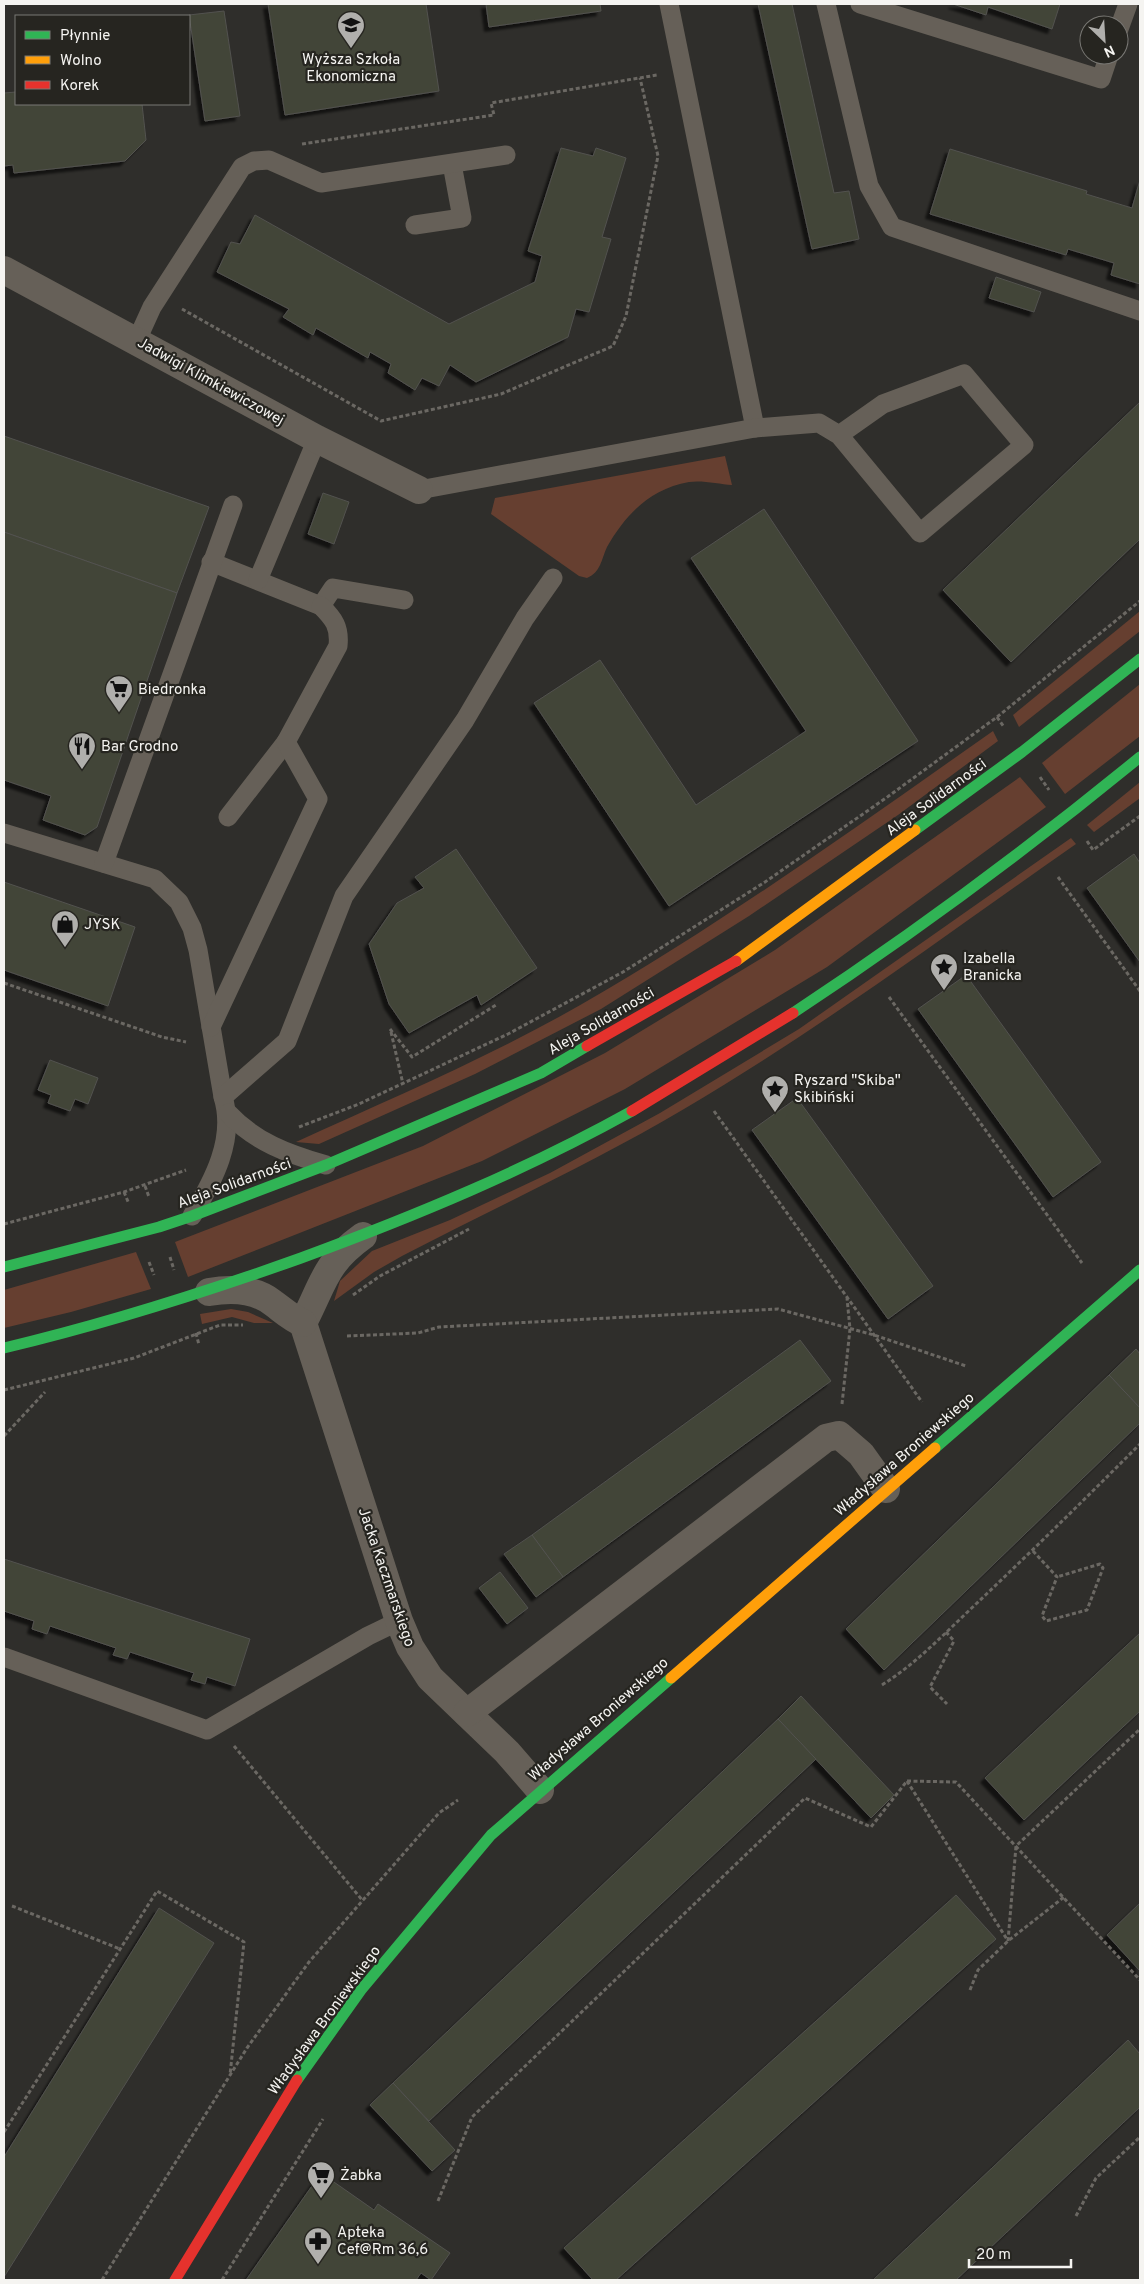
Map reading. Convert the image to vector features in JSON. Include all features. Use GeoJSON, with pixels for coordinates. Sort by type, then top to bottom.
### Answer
{"type":"FeatureCollection","features":[{"type":"Feature","properties":{"kind":"main road","name":"Aleja Solidarności"},"geometry":{"type":"LineString","coordinates":[[4,1267],[159,1227],[192,1216],[326,1165],[541,1073],[742,957],[1022,752],[1140,659]]}},
{"type":"Feature","properties":{"kind":"main road"},"geometry":{"type":"LineString","coordinates":[[4,1348],[80,1330],[193,1296],[366,1234],[496,1181],[647,1102],[761,1034],[882,954],[1068,816],[1140,757]]}},
{"type":"Feature","properties":{"kind":"main road","name":"Władysława Broniewskiego"},"geometry":{"type":"LineString","coordinates":[[175,2280],[287,2094],[361,1990],[491,1834],[1140,1270]]}},
{"type":"Feature","properties":{"kind":"street","name":"Jadwigi Klimkiewiczowej"},"geometry":{"type":"LineString","coordinates":[[4,270],[137,340],[317,439],[419,490]]}},
{"type":"Feature","properties":{"kind":"street"},"geometry":{"type":"LineString","coordinates":[[193,1296],[226,1289],[250,1292],[272,1302],[290,1318],[303,1323],[324,1275],[342,1251],[366,1234]]}},
{"type":"Feature","properties":{"kind":"street","name":"Jacka Kaczmarskiego"},"geometry":{"type":"LineString","coordinates":[[303,1323],[399,1621],[420,1665],[447,1696],[507,1752],[540,1790]]}},
{"type":"Feature","properties":{"kind":"street"},"geometry":{"type":"LineString","coordinates":[[467,1713],[826,1438],[839,1435],[861,1454],[886,1489]]}},
{"type":"Feature","properties":{"kind":"lane"},"geometry":{"type":"LineString","coordinates":[[669,4],[755,428]]}},
{"type":"Feature","properties":{"kind":"lane"},"geometry":{"type":"LineString","coordinates":[[826,4],[869,186],[892,227],[1140,311]]}},
{"type":"Feature","properties":{"kind":"lane"},"geometry":{"type":"LineString","coordinates":[[860,4],[1101,79],[1106,65]]}},
{"type":"Feature","properties":{"kind":"lane"},"geometry":{"type":"LineString","coordinates":[[137,340],[159,296],[242,167],[254,160],[269,160],[321,183],[506,155]]}},
{"type":"Feature","properties":{"kind":"lane"},"geometry":{"type":"LineString","coordinates":[[415,225],[462,218],[452,164]]}},
{"type":"Feature","properties":{"kind":"lane"},"geometry":{"type":"LineString","coordinates":[[419,490],[755,428],[818,423],[839,435],[920,533],[1024,445],[964,374],[883,404],[839,435]]}},
{"type":"Feature","properties":{"kind":"lane"},"geometry":{"type":"LineString","coordinates":[[258,580],[317,439]]}},
{"type":"Feature","properties":{"kind":"lane"},"geometry":{"type":"LineString","coordinates":[[104,863],[233,505]]}},
{"type":"Feature","properties":{"kind":"lane"},"geometry":{"type":"LineString","coordinates":[[211,562],[321,606],[334,619],[340,632],[338,646],[286,742],[228,817]]}},
{"type":"Feature","properties":{"kind":"lane"},"geometry":{"type":"LineString","coordinates":[[226,1105],[287,1041],[344,896],[465,720],[525,618],[552,578]]}},
{"type":"Feature","properties":{"kind":"lane"},"geometry":{"type":"LineString","coordinates":[[321,606],[333,588],[404,600]]}},
{"type":"Feature","properties":{"kind":"lane"},"geometry":{"type":"LineString","coordinates":[[211,1027],[318,798],[286,742]]}},
{"type":"Feature","properties":{"kind":"lane"},"geometry":{"type":"LineString","coordinates":[[4,833],[155,879],[179,902],[192,928],[226,1105],[222,1157],[211,1184],[192,1216]]}},
{"type":"Feature","properties":{"kind":"lane"},"geometry":{"type":"LineString","coordinates":[[226,1105],[243,1129],[262,1142],[291,1155],[326,1165]]}},
{"type":"Feature","properties":{"kind":"lane"},"geometry":{"type":"LineString","coordinates":[[4,1658],[207,1730],[368,1636],[399,1621]]}},
{"type":"Feature","properties":{"kind":"path"},"geometry":{"type":"LineString","coordinates":[[269,160],[285,147],[494,115],[491,103],[657,75]]}},
{"type":"Feature","properties":{"kind":"path"},"geometry":{"type":"LineString","coordinates":[[159,296],[381,421],[501,394],[613,346],[626,316],[658,156],[640,78]]}},
{"type":"Feature","properties":{"kind":"path"},"geometry":{"type":"LineString","coordinates":[[262,1142],[359,1104],[403,1084],[508,1034],[623,972],[764,882],[998,717],[1140,600]]}},
{"type":"Feature","properties":{"kind":"path"},"geometry":{"type":"LineString","coordinates":[[998,717],[1093,850],[1140,816]]}},
{"type":"Feature","properties":{"kind":"path"},"geometry":{"type":"LineString","coordinates":[[1058,876],[1140,991]]}},
{"type":"Feature","properties":{"kind":"path"},"geometry":{"type":"LineString","coordinates":[[4,983],[162,1037],[215,1048]]}},
{"type":"Feature","properties":{"kind":"path"},"geometry":{"type":"LineString","coordinates":[[889,997],[1082,1263]]}},
{"type":"Feature","properties":{"kind":"path"},"geometry":{"type":"LineString","coordinates":[[403,1084],[390,1029],[412,1057],[496,1005]]}},
{"type":"Feature","properties":{"kind":"path"},"geometry":{"type":"LineString","coordinates":[[714,1111],[922,1402]]}},
{"type":"Feature","properties":{"kind":"path"},"geometry":{"type":"LineString","coordinates":[[4,1224],[145,1186],[222,1157]]}},
{"type":"Feature","properties":{"kind":"path"},"geometry":{"type":"LineString","coordinates":[[145,1186],[159,1227],[193,1296],[199,1345]]}},
{"type":"Feature","properties":{"kind":"path"},"geometry":{"type":"LineString","coordinates":[[4,1390],[134,1358],[177,1341],[124,1192]]}},
{"type":"Feature","properties":{"kind":"path"},"geometry":{"type":"LineString","coordinates":[[839,1435],[850,1328],[847,1297]]}},
{"type":"Feature","properties":{"kind":"path"},"geometry":{"type":"LineString","coordinates":[[347,1336],[418,1333],[439,1327],[778,1309],[874,1335],[966,1366]]}},
{"type":"Feature","properties":{"kind":"path"},"geometry":{"type":"LineString","coordinates":[[4,1436],[45,1392]]}},
{"type":"Feature","properties":{"kind":"path"},"geometry":{"type":"LineString","coordinates":[[882,1685],[899,1675],[1033,1551],[1140,1444]]}},
{"type":"Feature","properties":{"kind":"path"},"geometry":{"type":"LineString","coordinates":[[1033,1551],[1057,1577]]}},
{"type":"Feature","properties":{"kind":"path"},"geometry":{"type":"LineString","coordinates":[[1100,1564],[1103,1568],[1087,1610],[1046,1621],[1042,1616],[1057,1577],[1100,1564]]}},
{"type":"Feature","properties":{"kind":"path"},"geometry":{"type":"LineString","coordinates":[[946,1632],[954,1641],[930,1687],[947,1704]]}},
{"type":"Feature","properties":{"kind":"path"},"geometry":{"type":"LineString","coordinates":[[216,1724],[363,1901]]}},
{"type":"Feature","properties":{"kind":"path"},"geometry":{"type":"LineString","coordinates":[[1008,1941],[1016,1846],[1140,1728]]}},
{"type":"Feature","properties":{"kind":"path"},"geometry":{"type":"LineString","coordinates":[[907,1781],[956,1782],[1140,1980]]}},
{"type":"Feature","properties":{"kind":"path"},"geometry":{"type":"LineString","coordinates":[[907,1781],[1008,1941]]}},
{"type":"Feature","properties":{"kind":"path"},"geometry":{"type":"LineString","coordinates":[[438,2201],[472,2117],[805,1798],[871,1827],[907,1781]]}},
{"type":"Feature","properties":{"kind":"path"},"geometry":{"type":"LineString","coordinates":[[102,2280],[230,2075],[309,1962],[439,1813],[458,1800]]}},
{"type":"Feature","properties":{"kind":"path"},"geometry":{"type":"LineString","coordinates":[[4,2132],[157,1891],[244,1942],[230,2075]]}},
{"type":"Feature","properties":{"kind":"path"},"geometry":{"type":"LineString","coordinates":[[970,1990],[978,1970],[1008,1941],[1064,1897]]}},
{"type":"Feature","properties":{"kind":"path"},"geometry":{"type":"LineString","coordinates":[[12,1906],[120,1949]]}},
{"type":"Feature","properties":{"kind":"path"},"geometry":{"type":"LineString","coordinates":[[222,2280],[323,2119]]}},
{"type":"Feature","properties":{"kind":"path"},"geometry":{"type":"LineString","coordinates":[[1076,2216],[1096,2178],[1140,2137]]}},
{"type":"Feature","properties":{"kind":"shaded area"},"geometry":{"type":"Polygon","coordinates":[[[725,456],[732,485],[689,482],[662,490],[651,497],[640,505],[622,524],[607,547],[598,569],[587,578],[579,576],[491,514],[495,498],[725,456]]]}},
{"type":"Feature","properties":{"kind":"shaded area"},"geometry":{"type":"Polygon","coordinates":[[[1140,611],[1140,631],[1019,727],[1013,715],[1140,611]]]}},
{"type":"Feature","properties":{"kind":"shaded area"},"geometry":{"type":"Polygon","coordinates":[[[1140,684],[1140,736],[1065,794],[1042,763],[1140,684]]]}},
{"type":"Feature","properties":{"kind":"shaded area"},"geometry":{"type":"Polygon","coordinates":[[[993,731],[998,741],[898,815],[749,916],[601,1009],[475,1074],[319,1144],[296,1142],[512,1042],[635,973],[740,906],[993,731]]]}},
{"type":"Feature","properties":{"kind":"shaded area"},"geometry":{"type":"Polygon","coordinates":[[[1020,777],[1046,807],[827,967],[625,1089],[482,1161],[188,1277],[175,1242],[423,1146],[605,1053],[775,950],[1020,777]]]}},
{"type":"Feature","properties":{"kind":"shaded area"},"geometry":{"type":"Polygon","coordinates":[[[1140,782],[1140,798],[1094,832],[1087,825],[1140,782]]]}},
{"type":"Feature","properties":{"kind":"shaded area"},"geometry":{"type":"Polygon","coordinates":[[[1071,838],[1076,844],[834,1014],[735,1078],[615,1148],[402,1256],[374,1272],[334,1301],[340,1281],[372,1251],[450,1220],[550,1173],[660,1113],[799,1029],[1071,838]]]}},
{"type":"Feature","properties":{"kind":"shaded area"},"geometry":{"type":"Polygon","coordinates":[[[136,1252],[151,1289],[71,1312],[4,1328],[4,1290],[136,1252]]]}},
{"type":"Feature","properties":{"kind":"shaded area"},"geometry":{"type":"Polygon","coordinates":[[[231,1309],[248,1312],[273,1323],[254,1323],[232,1317],[202,1324],[200,1314],[231,1309]]]}},
{"type":"Feature","properties":{"kind":"building","name":"Wyższa Szkoła Ekonomiczna"},"geometry":{"type":"Polygon","coordinates":[[[268,4],[426,4],[439,91],[285,115],[268,4]]]}},
{"type":"Feature","properties":{"kind":"building"},"geometry":{"type":"Polygon","coordinates":[[[486,4],[600,4],[601,11],[489,27],[486,4]]]}},
{"type":"Feature","properties":{"kind":"building"},"geometry":{"type":"Polygon","coordinates":[[[758,4],[792,4],[834,193],[849,191],[859,239],[812,249],[758,4]]]}},
{"type":"Feature","properties":{"kind":"building"},"geometry":{"type":"Polygon","coordinates":[[[953,4],[1060,4],[1052,29],[988,7],[986,15],[953,4]]]}},
{"type":"Feature","properties":{"kind":"building"},"geometry":{"type":"Polygon","coordinates":[[[224,11],[240,116],[205,121],[189,15],[224,11]]]}},
{"type":"Feature","properties":{"kind":"building"},"geometry":{"type":"Polygon","coordinates":[[[15,92],[15,105],[142,105],[146,140],[125,161],[14,173],[13,165],[4,166],[4,93],[15,92]]]}},
{"type":"Feature","properties":{"kind":"building"},"geometry":{"type":"Polygon","coordinates":[[[561,148],[593,156],[596,148],[626,158],[602,237],[611,239],[589,312],[576,309],[568,337],[476,382],[450,365],[439,386],[422,378],[415,390],[388,373],[391,364],[370,352],[368,358],[316,328],[313,335],[283,317],[289,309],[217,272],[231,242],[240,244],[255,215],[449,324],[535,282],[542,256],[528,251],[561,148]]]}},
{"type":"Feature","properties":{"kind":"building"},"geometry":{"type":"Polygon","coordinates":[[[950,149],[1087,191],[1086,194],[1132,208],[1140,180],[1140,284],[1111,275],[1114,263],[1068,249],[1066,255],[930,214],[950,149]]]}},
{"type":"Feature","properties":{"kind":"building"},"geometry":{"type":"Polygon","coordinates":[[[996,277],[1041,292],[1034,312],[989,298],[996,277]]]}},
{"type":"Feature","properties":{"kind":"building"},"geometry":{"type":"Polygon","coordinates":[[[1140,402],[1140,539],[1011,662],[943,590],[1140,402]]]}},
{"type":"Feature","properties":{"kind":"building"},"geometry":{"type":"Polygon","coordinates":[[[4,436],[209,507],[177,593],[4,532],[4,436]]]}},
{"type":"Feature","properties":{"kind":"building"},"geometry":{"type":"Polygon","coordinates":[[[323,493],[349,502],[334,544],[308,534],[323,493]]]}},
{"type":"Feature","properties":{"kind":"building"},"geometry":{"type":"Polygon","coordinates":[[[764,509],[918,741],[669,906],[534,703],[600,660],[696,805],[806,731],[691,558],[764,509]]]}},
{"type":"Feature","properties":{"kind":"building"},"geometry":{"type":"Polygon","coordinates":[[[4,532],[177,593],[97,827],[85,835],[43,820],[51,796],[4,780],[4,532]]]}},
{"type":"Feature","properties":{"kind":"building"},"geometry":{"type":"Polygon","coordinates":[[[456,849],[537,968],[481,1005],[477,995],[409,1033],[389,1004],[369,944],[397,903],[424,888],[415,877],[456,849]]]}},
{"type":"Feature","properties":{"kind":"building"},"geometry":{"type":"Polygon","coordinates":[[[1134,854],[1140,863],[1140,962],[1087,888],[1134,854]]]}},
{"type":"Feature","properties":{"kind":"building","name":"JYSK"},"geometry":{"type":"Polygon","coordinates":[[[4,882],[135,927],[108,1006],[4,970],[4,882]]]}},
{"type":"Feature","properties":{"kind":"building"},"geometry":{"type":"Polygon","coordinates":[[[966,975],[1101,1162],[1053,1197],[918,1009],[966,975]]]}},
{"type":"Feature","properties":{"kind":"building"},"geometry":{"type":"Polygon","coordinates":[[[50,1060],[98,1078],[88,1104],[75,1099],[70,1111],[48,1103],[51,1095],[38,1090],[50,1060]]]}},
{"type":"Feature","properties":{"kind":"building"},"geometry":{"type":"Polygon","coordinates":[[[797,1098],[933,1286],[888,1319],[752,1130],[797,1098]]]}},
{"type":"Feature","properties":{"kind":"building"},"geometry":{"type":"Polygon","coordinates":[[[800,1340],[831,1381],[563,1577],[532,1535],[800,1340]]]}},
{"type":"Feature","properties":{"kind":"building"},"geometry":{"type":"Polygon","coordinates":[[[1136,1349],[1140,1354],[1140,1408],[1109,1375],[1136,1349]]]}},
{"type":"Feature","properties":{"kind":"building"},"geometry":{"type":"Polygon","coordinates":[[[1109,1375],[1140,1408],[1140,1423],[884,1670],[846,1629],[1109,1375]]]}},
{"type":"Feature","properties":{"kind":"building"},"geometry":{"type":"Polygon","coordinates":[[[532,1535],[563,1577],[536,1597],[504,1554],[532,1535]]]}},
{"type":"Feature","properties":{"kind":"building"},"geometry":{"type":"Polygon","coordinates":[[[4,1559],[250,1639],[235,1686],[207,1677],[205,1684],[191,1680],[194,1673],[130,1652],[127,1659],[113,1655],[116,1648],[50,1626],[47,1634],[32,1629],[34,1621],[4,1611],[4,1559]]]}},
{"type":"Feature","properties":{"kind":"building"},"geometry":{"type":"Polygon","coordinates":[[[500,1572],[528,1608],[507,1624],[479,1588],[500,1572]]]}},
{"type":"Feature","properties":{"kind":"building"},"geometry":{"type":"Polygon","coordinates":[[[1140,1633],[1140,1711],[1024,1820],[985,1778],[1140,1633]]]}},
{"type":"Feature","properties":{"kind":"building"},"geometry":{"type":"Polygon","coordinates":[[[801,1696],[894,1795],[871,1818],[778,1719],[801,1696]]]}},
{"type":"Feature","properties":{"kind":"building"},"geometry":{"type":"Polygon","coordinates":[[[778,1719],[816,1759],[429,2121],[393,2083],[778,1719]]]}},
{"type":"Feature","properties":{"kind":"building"},"geometry":{"type":"Polygon","coordinates":[[[956,1895],[996,1939],[616,2280],[593,2280],[564,2248],[956,1895]]]}},
{"type":"Feature","properties":{"kind":"building"},"geometry":{"type":"Polygon","coordinates":[[[1140,1903],[1140,1971],[1107,1935],[1140,1903]]]}},
{"type":"Feature","properties":{"kind":"building"},"geometry":{"type":"Polygon","coordinates":[[[159,1908],[214,1943],[4,2277],[4,2157],[159,1908]]]}},
{"type":"Feature","properties":{"kind":"building"},"geometry":{"type":"Polygon","coordinates":[[[1128,2040],[1140,2054],[1140,2107],[956,2280],[873,2280],[1128,2040]]]}},
{"type":"Feature","properties":{"kind":"building"},"geometry":{"type":"Polygon","coordinates":[[[393,2083],[455,2150],[432,2171],[370,2105],[393,2083]]]}},
{"type":"Feature","properties":{"kind":"building"},"geometry":{"type":"Polygon","coordinates":[[[321,2173],[374,2210],[378,2204],[450,2253],[431,2280],[421,2273],[416,2280],[246,2280],[321,2173]]]}},
{"type":"Feature","properties":{"kind":"traffic: fast"},"geometry":{"type":"LineString","coordinates":[[915,830],[1022,752],[1140,659]]}},
{"type":"Feature","properties":{"kind":"traffic: fast"},"geometry":{"type":"LineString","coordinates":[[793,1013],[970,890],[1140,757]]}},
{"type":"Feature","properties":{"kind":"traffic: fast"},"geometry":{"type":"LineString","coordinates":[[4,1267],[159,1227],[192,1216],[326,1165],[541,1073],[587,1046]]}},
{"type":"Feature","properties":{"kind":"traffic: fast"},"geometry":{"type":"LineString","coordinates":[[4,1348],[79,1329],[191,1296],[344,1242],[428,1209],[511,1172],[592,1133],[632,1111]]}},
{"type":"Feature","properties":{"kind":"traffic: fast"},"geometry":{"type":"LineString","coordinates":[[935,1448],[1140,1270]]}},
{"type":"Feature","properties":{"kind":"traffic: fast"},"geometry":{"type":"LineString","coordinates":[[297,2080],[361,1990],[491,1835],[671,1678]]}},
{"type":"Feature","properties":{"kind":"traffic: slow"},"geometry":{"type":"LineString","coordinates":[[736,961],[915,830]]}},
{"type":"Feature","properties":{"kind":"traffic: slow"},"geometry":{"type":"LineString","coordinates":[[671,1678],[935,1448]]}},
{"type":"Feature","properties":{"kind":"traffic: jam"},"geometry":{"type":"LineString","coordinates":[[587,1046],[736,961]]}},
{"type":"Feature","properties":{"kind":"traffic: jam"},"geometry":{"type":"LineString","coordinates":[[632,1111],[793,1013]]}},
{"type":"Feature","properties":{"kind":"traffic: jam"},"geometry":{"type":"LineString","coordinates":[[175,2280],[297,2080]]}},
{"type":"Feature","properties":{"kind":"place","name":"Wyższa Szkoła Ekonomiczna"},"geometry":{"type":"Point","coordinates":[351,49]}},
{"type":"Feature","properties":{"kind":"place","name":"Biedronka"},"geometry":{"type":"Point","coordinates":[119,713]}},
{"type":"Feature","properties":{"kind":"place","name":"Bar Grodno"},"geometry":{"type":"Point","coordinates":[82,770]}},
{"type":"Feature","properties":{"kind":"place","name":"JYSK"},"geometry":{"type":"Point","coordinates":[65,948]}},
{"type":"Feature","properties":{"kind":"place","name":"Izabella Branicka"},"geometry":{"type":"Point","coordinates":[944,991]}},
{"type":"Feature","properties":{"kind":"place","name":"Ryszard \"Skiba\" Skibiński"},"geometry":{"type":"Point","coordinates":[775,1113]}},
{"type":"Feature","properties":{"kind":"place","name":"Żabka"},"geometry":{"type":"Point","coordinates":[321,2199]}},
{"type":"Feature","properties":{"kind":"place","name":"Apteka Cef@Rm 36,6"},"geometry":{"type":"Point","coordinates":[318,2265]}}]}
